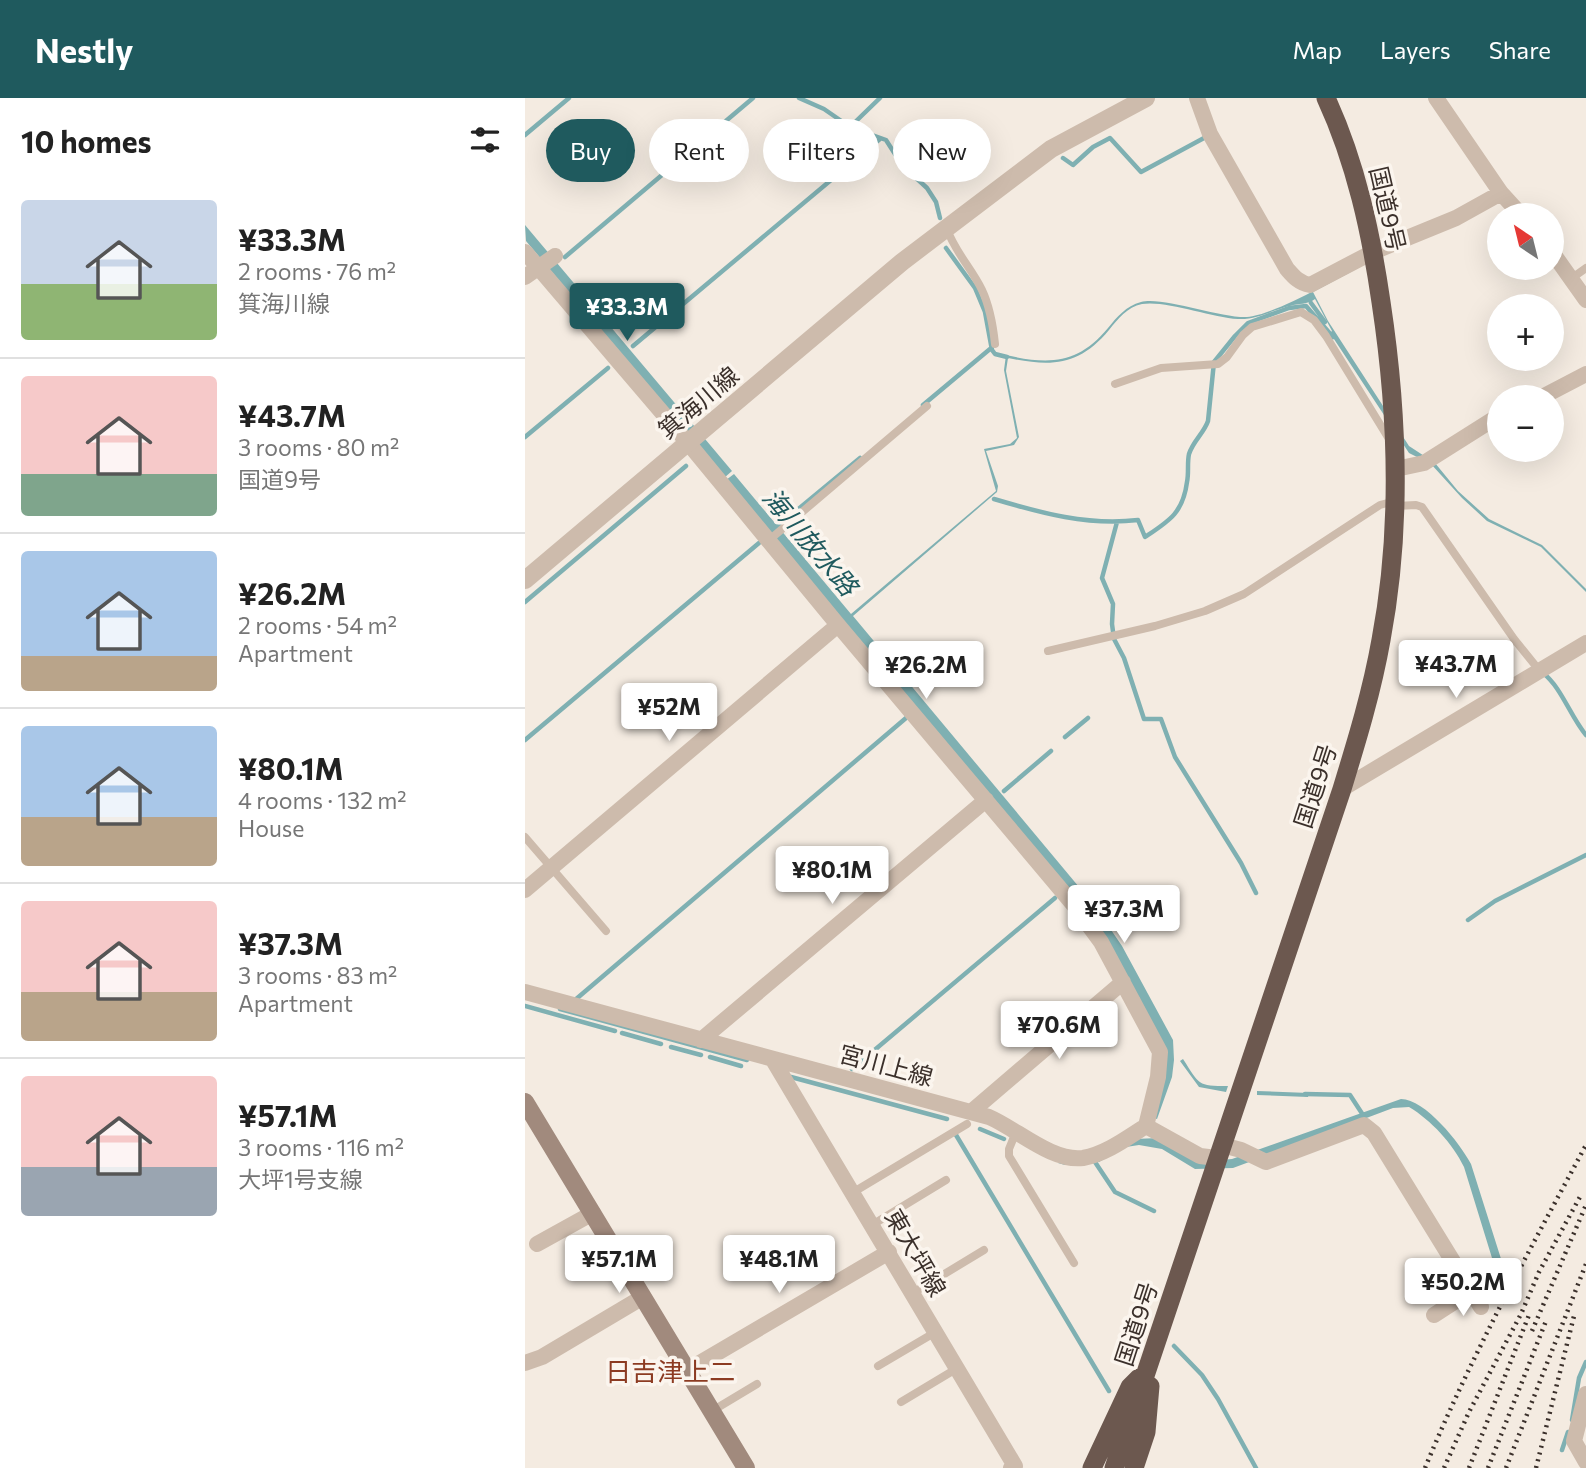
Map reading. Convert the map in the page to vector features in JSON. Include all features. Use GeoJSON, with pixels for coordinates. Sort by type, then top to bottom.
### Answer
{"type":"FeatureCollection","features":[{"type":"Feature","properties":{"kind":"highway","name":"国道9号"},"geometry":{"type":"LineString","coordinates":[[1114,1468],[1342,789],[1364,718],[1382,640],[1394,545],[1396,503],[1389,355],[1373,252],[1355,176],[1326,98]]}},
{"type":"Feature","properties":{"kind":"highway"},"geometry":{"type":"LineString","coordinates":[[1092,1468],[1130,1387],[1148,1371]]}},
{"type":"Feature","properties":{"kind":"highway"},"geometry":{"type":"LineString","coordinates":[[1134,1468],[1146,1432],[1151,1390],[1148,1371]]}},
{"type":"Feature","properties":{"kind":"main road"},"geometry":{"type":"LineString","coordinates":[[525,1102],[746,1468]]}},
{"type":"Feature","properties":{"kind":"street","name":"箕海川線"},"geometry":{"type":"LineString","coordinates":[[525,580],[902,262],[1051,149],[1146,98]]}},
{"type":"Feature","properties":{"kind":"street"},"geometry":{"type":"LineString","coordinates":[[1197,98],[1210,134],[1293,277],[1304,284],[1310,285],[1373,252],[1444,223],[1501,193]]}},
{"type":"Feature","properties":{"kind":"street"},"geometry":{"type":"LineString","coordinates":[[1436,98],[1510,203]]}},
{"type":"Feature","properties":{"kind":"street"},"geometry":{"type":"LineString","coordinates":[[525,252],[540,266],[689,444],[1073,904],[1101,942],[1160,1052],[1158,1077],[1146,1126],[1200,1156],[1241,1150],[1266,1162],[1364,1125],[1374,1133],[1481,1307]]}},
{"type":"Feature","properties":{"kind":"street"},"geometry":{"type":"LineString","coordinates":[[1565,269],[1586,300]]}},
{"type":"Feature","properties":{"kind":"street"},"geometry":{"type":"LineString","coordinates":[[1564,386],[1586,374]]}},
{"type":"Feature","properties":{"kind":"street"},"geometry":{"type":"LineString","coordinates":[[1396,469],[1428,460],[1487,423]]}},
{"type":"Feature","properties":{"kind":"street"},"geometry":{"type":"LineString","coordinates":[[525,890],[838,625]]}},
{"type":"Feature","properties":{"kind":"street"},"geometry":{"type":"LineString","coordinates":[[1342,789],[1586,643]]}},
{"type":"Feature","properties":{"kind":"street"},"geometry":{"type":"LineString","coordinates":[[701,1040],[986,800]]}},
{"type":"Feature","properties":{"kind":"street"},"geometry":{"type":"LineString","coordinates":[[969,1118],[1123,982]]}},
{"type":"Feature","properties":{"kind":"street","name":"宮川上線"},"geometry":{"type":"LineString","coordinates":[[525,992],[773,1060],[969,1118],[989,1117],[1059,1155],[1084,1158],[1108,1149],[1146,1126]]}},
{"type":"Feature","properties":{"kind":"street","name":"東大坪線"},"geometry":{"type":"LineString","coordinates":[[773,1060],[1015,1466],[1011,1468]]}},
{"type":"Feature","properties":{"kind":"street"},"geometry":{"type":"LineString","coordinates":[[537,1244],[593,1213]]}},
{"type":"Feature","properties":{"kind":"street"},"geometry":{"type":"LineString","coordinates":[[688,1370],[889,1252]]}},
{"type":"Feature","properties":{"kind":"street"},"geometry":{"type":"LineString","coordinates":[[1434,1315],[1471,1291]]}},
{"type":"Feature","properties":{"kind":"street"},"geometry":{"type":"LineString","coordinates":[[525,1363],[542,1357],[643,1297]]}},
{"type":"Feature","properties":{"kind":"street"},"geometry":{"type":"LineString","coordinates":[[1586,1394],[1574,1441],[1586,1462]]}},
{"type":"Feature","properties":{"kind":"lane"},"geometry":{"type":"LineString","coordinates":[[946,228],[953,245],[982,290],[991,314],[995,344]]}},
{"type":"Feature","properties":{"kind":"lane"},"geometry":{"type":"LineString","coordinates":[[1572,278],[1586,268]]}},
{"type":"Feature","properties":{"kind":"lane"},"geometry":{"type":"LineString","coordinates":[[1115,384],[1161,368],[1218,364],[1252,327],[1301,312],[1314,320],[1326,336],[1394,443]]}},
{"type":"Feature","properties":{"kind":"lane"},"geometry":{"type":"LineString","coordinates":[[768,541],[927,406]]}},
{"type":"Feature","properties":{"kind":"lane"},"geometry":{"type":"LineString","coordinates":[[1048,651],[1155,626],[1205,611],[1244,594],[1380,505],[1396,503],[1422,507],[1514,639],[1539,670]]}},
{"type":"Feature","properties":{"kind":"lane"},"geometry":{"type":"LineString","coordinates":[[525,837],[606,931]]}},
{"type":"Feature","properties":{"kind":"lane"},"geometry":{"type":"LineString","coordinates":[[852,1193],[969,1118]]}},
{"type":"Feature","properties":{"kind":"lane"},"geometry":{"type":"LineString","coordinates":[[1017,1132],[1009,1149],[1009,1156],[1074,1263]]}},
{"type":"Feature","properties":{"kind":"lane"},"geometry":{"type":"LineString","coordinates":[[872,1225],[946,1180]]}},
{"type":"Feature","properties":{"kind":"lane"},"geometry":{"type":"LineString","coordinates":[[913,1293],[983,1250]]}},
{"type":"Feature","properties":{"kind":"lane"},"geometry":{"type":"LineString","coordinates":[[878,1366],[935,1334]]}},
{"type":"Feature","properties":{"kind":"lane"},"geometry":{"type":"LineString","coordinates":[[901,1402],[956,1369]]}},
{"type":"Feature","properties":{"kind":"lane"},"geometry":{"type":"LineString","coordinates":[[712,1411],[757,1384]]}},
{"type":"Feature","properties":{"kind":"water"},"geometry":{"type":"Polygon","coordinates":[[[525,225],[732,471],[724,478],[526,241],[525,225]]]}},
{"type":"Feature","properties":{"kind":"water"},"geometry":{"type":"Polygon","coordinates":[[[1360,267],[1313,292],[1328,321],[1409,446],[1435,463],[1458,491],[1489,519],[1542,545],[1586,592],[1541,547],[1487,521],[1431,464],[1409,453],[1330,333],[1332,331],[1315,299],[1309,302],[1245,319],[1152,303],[1127,311],[1098,342],[1075,357],[1051,363],[1008,358],[1006,371],[1019,437],[1014,445],[986,451],[998,486],[997,492],[853,616],[1094,905],[1122,946],[1173,1040],[1172,1077],[1157,1119],[1151,1117],[1165,1076],[1139,997],[726,480],[734,474],[851,614],[996,491],[984,449],[1010,444],[1017,438],[1004,370],[1006,355],[1050,360],[1074,355],[1097,340],[1126,309],[1141,302],[1162,302],[1235,316],[1259,315],[1360,267]]]}},
{"type":"Feature","properties":{"kind":"water"},"geometry":{"type":"Polygon","coordinates":[[[1183,1059],[1200,1082],[1228,1086],[1226,1092],[1199,1087],[1180,1061],[1183,1059]]]}},
{"type":"Feature","properties":{"kind":"water"},"geometry":{"type":"Polygon","coordinates":[[[1257,1091],[1309,1093],[1308,1097],[1257,1095],[1257,1091]]]}},
{"type":"Feature","properties":{"kind":"water"},"geometry":{"type":"Polygon","coordinates":[[[1401,1099],[1421,1106],[1431,1114],[1459,1145],[1471,1164],[1502,1262],[1511,1274],[1507,1281],[1492,1258],[1459,1158],[1448,1141],[1409,1107],[1393,1108],[1233,1168],[1195,1169],[1162,1149],[1139,1145],[1126,1147],[1099,1162],[1065,1165],[1058,1163],[1134,1139],[1159,1138],[1199,1162],[1232,1159],[1401,1099]]]}},
{"type":"Feature","properties":{"kind":"waterway"},"geometry":{"type":"LineString","coordinates":[[525,135],[569,98]]}},
{"type":"Feature","properties":{"kind":"waterway"},"geometry":{"type":"LineString","coordinates":[[565,257],[753,98]]}},
{"type":"Feature","properties":{"kind":"waterway"},"geometry":{"type":"LineString","coordinates":[[799,98],[824,109],[850,127],[886,140],[902,165],[927,188],[936,202],[940,218]]}},
{"type":"Feature","properties":{"kind":"waterway"},"geometry":{"type":"LineString","coordinates":[[858,119],[880,98]]}},
{"type":"Feature","properties":{"kind":"waterway"},"geometry":{"type":"LineString","coordinates":[[1063,158],[1073,165],[1093,147],[1110,138],[1141,172],[1204,138]]}},
{"type":"Feature","properties":{"kind":"waterway"},"geometry":{"type":"LineString","coordinates":[[633,346],[880,139]]}},
{"type":"Feature","properties":{"kind":"waterway"},"geometry":{"type":"LineString","coordinates":[[946,248],[975,288],[985,312],[992,350],[995,354],[1007,357]]}},
{"type":"Feature","properties":{"kind":"waterway"},"geometry":{"type":"LineString","coordinates":[[1311,303],[1325,322]]}},
{"type":"Feature","properties":{"kind":"waterway"},"geometry":{"type":"LineString","coordinates":[[994,499],[1083,520],[1138,520],[1145,537],[1168,521],[1182,501],[1188,479],[1189,454],[1208,421],[1214,362],[1235,336],[1248,323],[1289,308],[1306,306],[1333,337]]}},
{"type":"Feature","properties":{"kind":"waterway"},"geometry":{"type":"LineString","coordinates":[[923,405],[990,349]]}},
{"type":"Feature","properties":{"kind":"waterway"},"geometry":{"type":"LineString","coordinates":[[525,437],[608,368]]}},
{"type":"Feature","properties":{"kind":"waterway","name":"海川放水路"},"geometry":{"type":"LineString","coordinates":[[773,530],[860,458]]}},
{"type":"Feature","properties":{"kind":"waterway"},"geometry":{"type":"LineString","coordinates":[[525,602],[686,466]]}},
{"type":"Feature","properties":{"kind":"waterway"},"geometry":{"type":"LineString","coordinates":[[1117,522],[1102,578],[1113,604],[1114,639],[1124,658],[1144,719],[1161,719],[1175,757],[1241,863],[1256,893]]}},
{"type":"Feature","properties":{"kind":"waterway"},"geometry":{"type":"LineString","coordinates":[[525,740],[759,543]]}},
{"type":"Feature","properties":{"kind":"waterway"},"geometry":{"type":"LineString","coordinates":[[1543,673],[1555,686],[1586,735]]}},
{"type":"Feature","properties":{"kind":"waterway"},"geometry":{"type":"LineString","coordinates":[[575,1000],[906,718]]}},
{"type":"Feature","properties":{"kind":"waterway"},"geometry":{"type":"LineString","coordinates":[[1065,737],[1088,718]]}},
{"type":"Feature","properties":{"kind":"waterway"},"geometry":{"type":"LineString","coordinates":[[1004,791],[1051,751]]}},
{"type":"Feature","properties":{"kind":"waterway"},"geometry":{"type":"LineString","coordinates":[[1468,920],[1495,901],[1586,855]]}},
{"type":"Feature","properties":{"kind":"waterway"},"geometry":{"type":"LineString","coordinates":[[852,1069],[1055,898]]}},
{"type":"Feature","properties":{"kind":"waterway"},"geometry":{"type":"LineString","coordinates":[[525,1006],[615,1031]]}},
{"type":"Feature","properties":{"kind":"waterway"},"geometry":{"type":"LineString","coordinates":[[560,1009],[747,1060]]}},
{"type":"Feature","properties":{"kind":"waterway"},"geometry":{"type":"LineString","coordinates":[[622,1033],[661,1044]]}},
{"type":"Feature","properties":{"kind":"waterway"},"geometry":{"type":"LineString","coordinates":[[671,1047],[701,1055]]}},
{"type":"Feature","properties":{"kind":"waterway"},"geometry":{"type":"LineString","coordinates":[[710,1057],[741,1066]]}},
{"type":"Feature","properties":{"kind":"waterway"},"geometry":{"type":"LineString","coordinates":[[791,1077],[947,1119]]}},
{"type":"Feature","properties":{"kind":"waterway"},"geometry":{"type":"LineString","coordinates":[[1305,1094],[1350,1095],[1363,1115]]}},
{"type":"Feature","properties":{"kind":"waterway"},"geometry":{"type":"LineString","coordinates":[[980,1129],[1004,1139]]}},
{"type":"Feature","properties":{"kind":"waterway"},"geometry":{"type":"LineString","coordinates":[[956,1135],[1109,1391]]}},
{"type":"Feature","properties":{"kind":"waterway"},"geometry":{"type":"LineString","coordinates":[[1095,1162],[1115,1192],[1154,1211]]}},
{"type":"Feature","properties":{"kind":"waterway"},"geometry":{"type":"LineString","coordinates":[[1174,1346],[1202,1375],[1256,1468]]}},
{"type":"Feature","properties":{"kind":"waterway"},"geometry":{"type":"LineString","coordinates":[[1572,1420],[1579,1378],[1586,1362]]}},
{"type":"Feature","properties":{"kind":"waterway"},"geometry":{"type":"LineString","coordinates":[[1562,1450],[1568,1432]]}},
{"type":"Feature","properties":{"kind":"railway"},"geometry":{"type":"LineString","coordinates":[[1425,1468],[1481,1345],[1586,1145]]}},
{"type":"Feature","properties":{"kind":"railway"},"geometry":{"type":"LineString","coordinates":[[1444,1468],[1469,1412],[1521,1314],[1539,1272],[1581,1195]]}},
{"type":"Feature","properties":{"kind":"railway"},"geometry":{"type":"LineString","coordinates":[[1532,1331],[1586,1205]]}},
{"type":"Feature","properties":{"kind":"railway"},"geometry":{"type":"LineString","coordinates":[[1506,1468],[1586,1264]]}},
{"type":"Feature","properties":{"kind":"railway"},"geometry":{"type":"LineString","coordinates":[[1536,1468],[1575,1312]]}},
{"type":"Feature","properties":{"kind":"railway"},"geometry":{"type":"LineString","coordinates":[[1469,1468],[1529,1315]]}},
{"type":"Feature","properties":{"kind":"railway"},"geometry":{"type":"LineString","coordinates":[[1488,1468],[1546,1321]]}},
{"type":"Feature","properties":{"kind":"district","name":"日吉津上二"},"geometry":{"type":"Point","coordinates":[670,1372]}}]}
